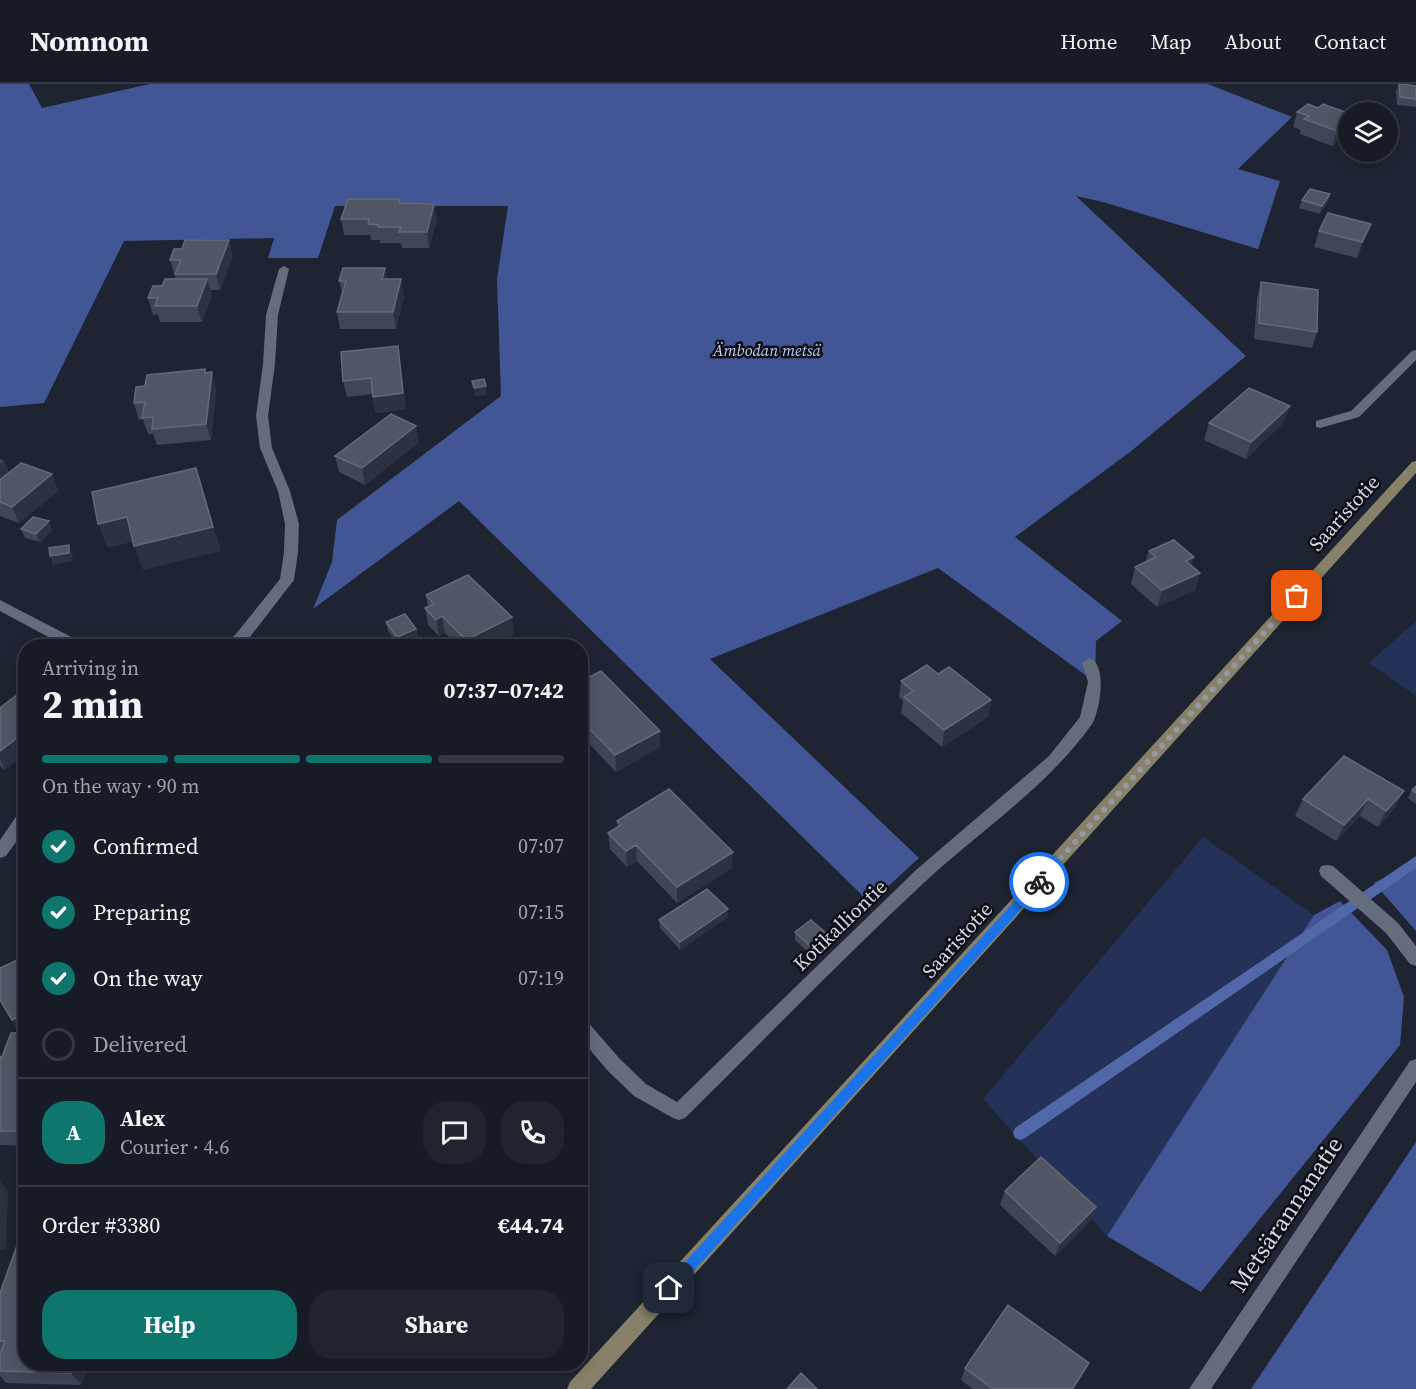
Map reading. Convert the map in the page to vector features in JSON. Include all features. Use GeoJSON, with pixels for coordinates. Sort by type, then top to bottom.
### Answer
{"type":"FeatureCollection","features":[{"type":"Feature","properties":{"kind":"main road","name":"Saaristotie"},"geometry":{"type":"LineString","coordinates":[[577,1389],[1416,465]]}},
{"type":"Feature","properties":{"kind":"street"},"geometry":{"type":"LineString","coordinates":[[245,639],[287,580],[291,552],[292,524],[284,491],[266,448],[262,416],[269,364],[272,315],[284,269]]}},
{"type":"Feature","properties":{"kind":"street"},"geometry":{"type":"LineString","coordinates":[[1320,424],[1355,414],[1416,353]]}},
{"type":"Feature","properties":{"kind":"street"},"geometry":{"type":"LineString","coordinates":[[0,605],[63,639]]}},
{"type":"Feature","properties":{"kind":"street","name":"Kotikalliontie"},"geometry":{"type":"LineString","coordinates":[[588,1034],[613,1064],[640,1090],[679,1112],[922,875],[1054,760],[1087,719],[1095,682],[1089,663]]}},
{"type":"Feature","properties":{"kind":"street"},"geometry":{"type":"LineString","coordinates":[[0,852],[18,826]]}},
{"type":"Feature","properties":{"kind":"street"},"geometry":{"type":"LineString","coordinates":[[1327,871],[1392,928],[1416,959]]}},
{"type":"Feature","properties":{"kind":"street","name":"Metsärannanatie"},"geometry":{"type":"LineString","coordinates":[[1199,1389],[1416,1067]]}},
{"type":"Feature","properties":{"kind":"shaded area"},"geometry":{"type":"Polygon","coordinates":[[[1416,621],[1416,696],[1369,663],[1416,621]]]}},
{"type":"Feature","properties":{"kind":"shaded area"},"geometry":{"type":"Polygon","coordinates":[[[1203,837],[1314,915],[1107,1236],[983,1099],[1203,837]]]}},
{"type":"Feature","properties":{"kind":"green space","name":"Ämbodan metsä"},"geometry":{"type":"Polygon","coordinates":[[[0,84],[29,84],[42,108],[150,84],[1208,84],[1292,117],[1238,169],[1280,181],[1258,249],[1076,196],[1246,356],[1130,452],[1015,537],[1122,621],[1096,641],[1095,682],[938,568],[710,659],[919,858],[870,903],[459,501],[313,609],[332,562],[337,520],[501,396],[497,279],[508,206],[335,206],[318,258],[268,258],[274,238],[124,241],[44,403],[0,407],[0,84]]]}},
{"type":"Feature","properties":{"kind":"green space"},"geometry":{"type":"Polygon","coordinates":[[[1416,861],[1416,931],[1374,883],[1416,861]]]}},
{"type":"Feature","properties":{"kind":"green space"},"geometry":{"type":"Polygon","coordinates":[[[1340,901],[1387,950],[1404,997],[1400,1045],[1201,1292],[1107,1236],[1314,915],[1340,901]]]}},
{"type":"Feature","properties":{"kind":"green space"},"geometry":{"type":"Polygon","coordinates":[[[1416,1142],[1416,1389],[1251,1389],[1416,1142]]]}},
{"type":"Feature","properties":{"kind":"building"},"geometry":{"type":"Polygon","coordinates":[[[1399,84],[1416,86],[1416,99],[1400,97],[1399,84]]]}},
{"type":"Feature","properties":{"kind":"building"},"geometry":{"type":"Polygon","coordinates":[[[1308,104],[1318,108],[1323,104],[1338,109],[1338,130],[1304,119],[1309,116],[1297,112],[1308,104]]]}},
{"type":"Feature","properties":{"kind":"building"},"geometry":{"type":"Polygon","coordinates":[[[1310,189],[1330,194],[1322,206],[1302,200],[1310,189]]]}},
{"type":"Feature","properties":{"kind":"building"},"geometry":{"type":"Polygon","coordinates":[[[348,199],[400,199],[399,203],[434,204],[427,232],[399,232],[401,227],[378,227],[378,225],[368,224],[369,219],[341,219],[348,199]]]}},
{"type":"Feature","properties":{"kind":"building"},"geometry":{"type":"Polygon","coordinates":[[[1328,213],[1371,224],[1362,242],[1319,231],[1328,213]]]}},
{"type":"Feature","properties":{"kind":"building"},"geometry":{"type":"Polygon","coordinates":[[[185,240],[229,240],[216,274],[175,274],[181,260],[170,260],[174,249],[182,249],[185,240]]]}},
{"type":"Feature","properties":{"kind":"building"},"geometry":{"type":"Polygon","coordinates":[[[343,268],[385,268],[382,279],[401,279],[393,312],[337,312],[346,281],[339,281],[343,268]]]}},
{"type":"Feature","properties":{"kind":"building"},"geometry":{"type":"Polygon","coordinates":[[[165,279],[207,279],[197,306],[155,306],[158,298],[148,298],[153,286],[162,286],[165,279]]]}},
{"type":"Feature","properties":{"kind":"building"},"geometry":{"type":"Polygon","coordinates":[[[1261,282],[1318,290],[1317,332],[1259,323],[1261,282]]]}},
{"type":"Feature","properties":{"kind":"building"},"geometry":{"type":"Polygon","coordinates":[[[398,346],[403,393],[373,397],[371,378],[343,381],[341,352],[398,346]]]}},
{"type":"Feature","properties":{"kind":"building"},"geometry":{"type":"Polygon","coordinates":[[[205,369],[205,373],[212,372],[206,424],[152,429],[153,417],[142,418],[145,402],[134,403],[136,387],[145,386],[147,375],[205,369]]]}},
{"type":"Feature","properties":{"kind":"building"},"geometry":{"type":"Polygon","coordinates":[[[484,379],[486,386],[474,388],[472,381],[484,379]]]}},
{"type":"Feature","properties":{"kind":"building"},"geometry":{"type":"Polygon","coordinates":[[[1249,388],[1290,406],[1251,442],[1209,423],[1249,388]]]}},
{"type":"Feature","properties":{"kind":"building"},"geometry":{"type":"Polygon","coordinates":[[[391,414],[416,426],[362,468],[335,456],[391,414]]]}},
{"type":"Feature","properties":{"kind":"building"},"geometry":{"type":"Polygon","coordinates":[[[21,463],[52,474],[12,507],[0,502],[0,480],[21,463]]]}},
{"type":"Feature","properties":{"kind":"building"},"geometry":{"type":"Polygon","coordinates":[[[196,468],[213,527],[134,546],[127,517],[98,524],[92,492],[196,468]]]}},
{"type":"Feature","properties":{"kind":"building"},"geometry":{"type":"Polygon","coordinates":[[[33,517],[49,521],[36,534],[21,529],[33,517]]]}},
{"type":"Feature","properties":{"kind":"building"},"geometry":{"type":"Polygon","coordinates":[[[1174,540],[1194,557],[1186,561],[1200,573],[1162,590],[1135,567],[1156,557],[1149,551],[1174,540]]]}},
{"type":"Feature","properties":{"kind":"building"},"geometry":{"type":"Polygon","coordinates":[[[69,545],[69,553],[50,556],[49,548],[69,545]]]}},
{"type":"Feature","properties":{"kind":"building"},"geometry":{"type":"Polygon","coordinates":[[[468,575],[512,617],[465,639],[442,616],[436,620],[425,608],[434,604],[426,595],[468,575]]]}},
{"type":"Feature","properties":{"kind":"building"},"geometry":{"type":"Polygon","coordinates":[[[405,614],[416,629],[397,637],[386,622],[405,614]]]}},
{"type":"Feature","properties":{"kind":"building"},"geometry":{"type":"Polygon","coordinates":[[[927,665],[938,674],[949,667],[991,700],[944,730],[904,697],[913,691],[901,681],[927,665]]]}},
{"type":"Feature","properties":{"kind":"building"},"geometry":{"type":"Polygon","coordinates":[[[601,671],[660,731],[615,755],[588,727],[588,678],[601,671]]]}},
{"type":"Feature","properties":{"kind":"building"},"geometry":{"type":"Polygon","coordinates":[[[18,696],[18,737],[0,751],[0,708],[18,696]]]}},
{"type":"Feature","properties":{"kind":"building"},"geometry":{"type":"Polygon","coordinates":[[[1344,756],[1404,791],[1386,811],[1368,799],[1344,825],[1303,799],[1344,756]]]}},
{"type":"Feature","properties":{"kind":"building"},"geometry":{"type":"Polygon","coordinates":[[[669,789],[733,852],[677,887],[636,845],[626,851],[608,833],[621,825],[617,821],[669,789]]]}},
{"type":"Feature","properties":{"kind":"building"},"geometry":{"type":"Polygon","coordinates":[[[707,889],[728,909],[680,942],[659,920],[707,889]]]}},
{"type":"Feature","properties":{"kind":"building"},"geometry":{"type":"Polygon","coordinates":[[[811,920],[827,934],[811,947],[795,932],[811,920]]]}},
{"type":"Feature","properties":{"kind":"building"},"geometry":{"type":"Polygon","coordinates":[[[18,960],[18,1017],[12,1020],[0,1000],[0,968],[18,960]]]}},
{"type":"Feature","properties":{"kind":"building"},"geometry":{"type":"Polygon","coordinates":[[[11,1033],[18,1033],[18,1131],[0,1131],[0,1057],[2,1057],[11,1033]]]}},
{"type":"Feature","properties":{"kind":"building"},"geometry":{"type":"Polygon","coordinates":[[[1041,1157],[1096,1207],[1060,1243],[1005,1191],[1041,1157]]]}},
{"type":"Feature","properties":{"kind":"building"},"geometry":{"type":"Polygon","coordinates":[[[18,1243],[18,1371],[72,1371],[71,1373],[0,1371],[0,1354],[5,1341],[0,1341],[0,1293],[18,1243]]]}},
{"type":"Feature","properties":{"kind":"building"},"geometry":{"type":"Polygon","coordinates":[[[1008,1305],[1089,1363],[1072,1389],[993,1389],[965,1368],[1008,1305]]]}},
{"type":"Feature","properties":{"kind":"building"},"geometry":{"type":"Polygon","coordinates":[[[801,1373],[817,1389],[787,1389],[801,1373]]]}},
{"type":"Feature","properties":{"kind":"waterway"},"geometry":{"type":"LineString","coordinates":[[1020,1133],[1416,861]]}},
{"type":"Feature","properties":{"kind":"way so far"},"geometry":{"type":"LineString","coordinates":[[1039,882],[1297,596]]}},
{"type":"Feature","properties":{"kind":"route"},"geometry":{"type":"LineString","coordinates":[[669,1288],[1039,882]]}}]}
